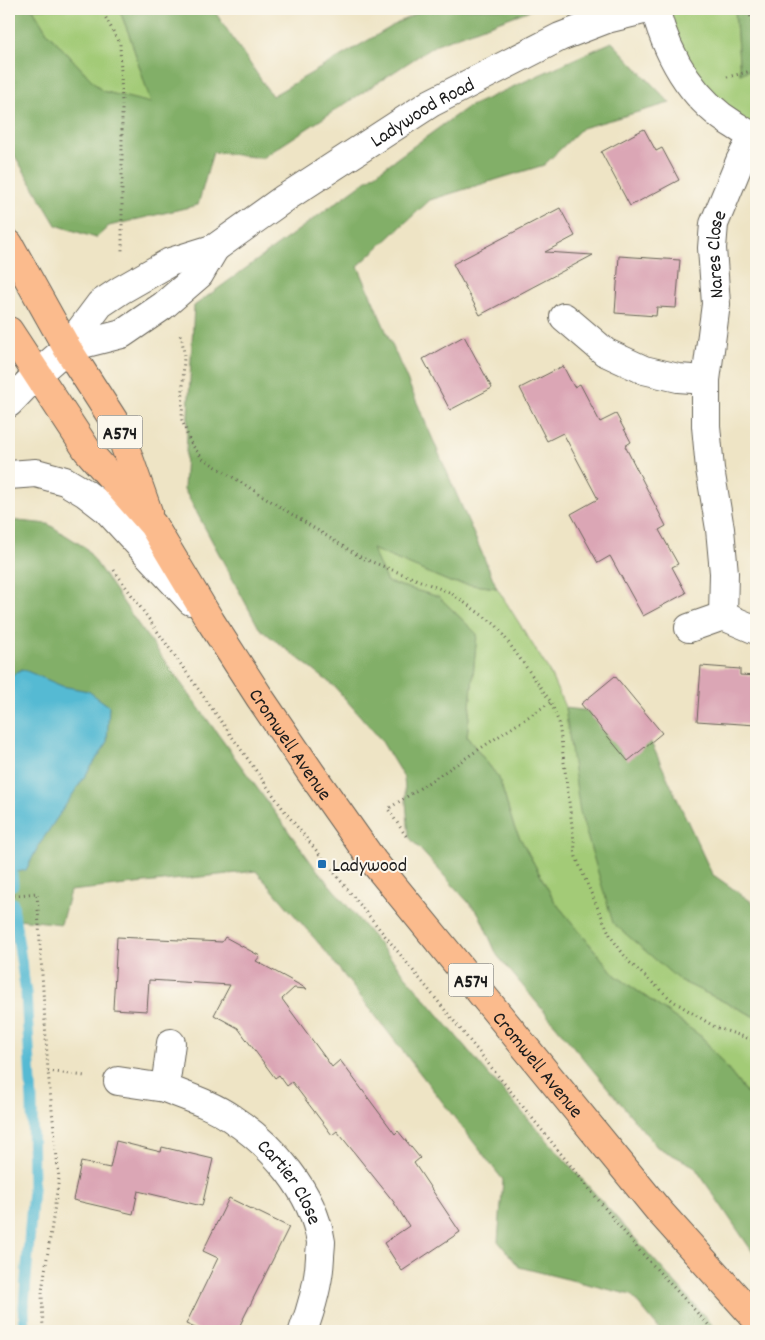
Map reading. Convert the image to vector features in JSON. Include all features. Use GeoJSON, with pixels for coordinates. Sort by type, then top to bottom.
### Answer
{"type":"FeatureCollection","features":[{"type":"Feature","properties":{"kind":"main road","name":"Cromwell Avenue"},"geometry":{"type":"LineString","coordinates":[[9,244],[67,348],[118,427],[153,525]]}},
{"type":"Feature","properties":{"kind":"main road","name":"Cromwell Avenue"},"geometry":{"type":"LineString","coordinates":[[9,331],[36,375],[87,450],[153,525],[211,622],[296,751],[373,861],[659,1211],[756,1319]]}},
{"type":"Feature","properties":{"kind":"street","name":"Ladywood Road"},"geometry":{"type":"LineString","coordinates":[[67,348],[100,304],[170,262],[215,248],[285,198],[431,103],[560,37],[607,19],[648,9]]}},
{"type":"Feature","properties":{"kind":"street"},"geometry":{"type":"LineString","coordinates":[[655,9],[660,30],[669,51],[699,97],[723,118],[754,136]]}},
{"type":"Feature","properties":{"kind":"street","name":"Nares Close"},"geometry":{"type":"LineString","coordinates":[[723,616],[724,573],[706,426],[706,380],[716,304],[712,248],[714,224],[740,161],[754,136]]}},
{"type":"Feature","properties":{"kind":"street","name":"Ladywood Road"},"geometry":{"type":"LineString","coordinates":[[67,348],[122,334],[163,306],[199,275],[215,248]]}},
{"type":"Feature","properties":{"kind":"street"},"geometry":{"type":"LineString","coordinates":[[564,317],[605,352],[644,370],[678,378],[706,380]]}},
{"type":"Feature","properties":{"kind":"street"},"geometry":{"type":"LineString","coordinates":[[9,402],[67,348]]}},
{"type":"Feature","properties":{"kind":"street"},"geometry":{"type":"LineString","coordinates":[[9,474],[36,473],[65,481],[85,493],[107,510],[211,622]]}},
{"type":"Feature","properties":{"kind":"street"},"geometry":{"type":"LineString","coordinates":[[689,628],[723,616],[756,630]]}},
{"type":"Feature","properties":{"kind":"street"},"geometry":{"type":"LineString","coordinates":[[165,1088],[171,1043]]}},
{"type":"Feature","properties":{"kind":"street","name":"Cartier Close"},"geometry":{"type":"LineString","coordinates":[[118,1081],[165,1088],[201,1102],[230,1117],[256,1137],[281,1162],[300,1188],[314,1217],[321,1243],[319,1274],[303,1331]]}},
{"type":"Feature","properties":{"kind":"path"},"geometry":{"type":"LineString","coordinates":[[101,9],[120,44],[122,258]]}},
{"type":"Feature","properties":{"kind":"path"},"geometry":{"type":"LineString","coordinates":[[732,9],[750,15],[756,41]]}},
{"type":"Feature","properties":{"kind":"path"},"geometry":{"type":"LineString","coordinates":[[724,78],[756,70]]}},
{"type":"Feature","properties":{"kind":"path"},"geometry":{"type":"LineString","coordinates":[[178,331],[182,339],[184,354],[182,420],[190,442],[202,458],[362,558],[451,593],[496,625],[551,702],[559,723],[576,857],[611,937],[629,962],[674,1001],[716,1027],[756,1041]]}},
{"type":"Feature","properties":{"kind":"path"},"geometry":{"type":"LineString","coordinates":[[406,836],[388,808],[551,702]]}},
{"type":"Feature","properties":{"kind":"path"},"geometry":{"type":"LineString","coordinates":[[9,896],[37,893],[48,1071],[59,1178],[42,1291],[43,1331]]}},
{"type":"Feature","properties":{"kind":"green space"},"geometry":{"type":"Polygon","coordinates":[[[9,9],[33,9],[47,32],[102,91],[151,103],[119,9],[213,9],[272,96],[425,9],[533,9],[437,44],[262,158],[213,152],[198,205],[109,226],[96,238],[56,225],[9,146],[9,9]]]}},
{"type":"Feature","properties":{"kind":"green space"},"geometry":{"type":"Polygon","coordinates":[[[33,9],[119,9],[152,104],[102,91],[47,32],[33,9]]]}},
{"type":"Feature","properties":{"kind":"green space"},"geometry":{"type":"Polygon","coordinates":[[[655,9],[735,10],[740,74],[756,67],[756,137],[723,119],[655,9]]]}},
{"type":"Feature","properties":{"kind":"green space"},"geometry":{"type":"Polygon","coordinates":[[[732,9],[756,9],[756,67],[740,74],[735,10],[732,9]]]}},
{"type":"Feature","properties":{"kind":"green space"},"geometry":{"type":"Polygon","coordinates":[[[612,42],[670,103],[582,128],[544,165],[430,200],[358,266],[497,588],[450,582],[372,549],[387,582],[439,597],[477,634],[467,737],[499,778],[514,827],[555,902],[615,975],[702,1037],[756,1105],[756,1257],[694,1166],[657,1147],[497,955],[479,914],[409,837],[404,778],[381,740],[334,686],[259,628],[184,489],[194,306],[466,108],[612,42]]]}},
{"type":"Feature","properties":{"kind":"green space"},"geometry":{"type":"Polygon","coordinates":[[[9,520],[48,524],[86,548],[138,624],[313,865],[488,1074],[718,1331],[661,1331],[631,1295],[519,1267],[498,1241],[503,1180],[322,947],[256,871],[70,891],[61,924],[18,919],[9,934],[9,520]]]}},
{"type":"Feature","properties":{"kind":"green space"},"geometry":{"type":"Polygon","coordinates":[[[371,548],[450,582],[497,588],[548,669],[565,707],[582,820],[679,980],[756,1017],[756,1105],[702,1037],[615,975],[555,902],[514,827],[499,778],[467,737],[477,634],[439,597],[387,582],[371,548]]]}},
{"type":"Feature","properties":{"kind":"green space"},"geometry":{"type":"Polygon","coordinates":[[[565,708],[625,715],[648,736],[712,874],[756,905],[756,1017],[679,980],[613,923],[580,812],[565,708]]]}},
{"type":"Feature","properties":{"kind":"water"},"geometry":{"type":"Polygon","coordinates":[[[22,669],[62,686],[88,691],[109,706],[107,743],[39,845],[26,870],[9,874],[9,677],[22,669]]]}},
{"type":"Feature","properties":{"kind":"building"},"geometry":{"type":"Polygon","coordinates":[[[644,129],[656,151],[662,148],[679,180],[630,206],[601,152],[644,129]]]}},
{"type":"Feature","properties":{"kind":"building"},"geometry":{"type":"Polygon","coordinates":[[[560,208],[575,236],[545,252],[593,255],[480,315],[453,264],[560,208]]]}},
{"type":"Feature","properties":{"kind":"building"},"geometry":{"type":"Polygon","coordinates":[[[619,256],[680,260],[676,308],[657,307],[656,316],[615,313],[619,256]]]}},
{"type":"Feature","properties":{"kind":"building"},"geometry":{"type":"Polygon","coordinates":[[[464,336],[492,388],[450,410],[423,359],[464,336]]]}},
{"type":"Feature","properties":{"kind":"building"},"geometry":{"type":"Polygon","coordinates":[[[563,366],[574,387],[580,384],[600,422],[616,414],[631,442],[625,446],[666,526],[659,530],[678,564],[672,567],[686,593],[643,616],[610,556],[598,563],[571,514],[598,499],[563,433],[547,441],[520,388],[563,366]]]}},
{"type":"Feature","properties":{"kind":"building"},"geometry":{"type":"Polygon","coordinates":[[[701,666],[740,669],[740,675],[756,676],[756,725],[697,721],[701,666]]]}},
{"type":"Feature","properties":{"kind":"building"},"geometry":{"type":"Polygon","coordinates":[[[615,676],[662,733],[628,761],[581,704],[615,676]]]}},
{"type":"Feature","properties":{"kind":"building"},"geometry":{"type":"Polygon","coordinates":[[[117,937],[222,942],[225,937],[260,956],[256,961],[307,989],[294,988],[282,999],[332,1067],[340,1060],[395,1134],[398,1131],[420,1158],[414,1163],[460,1232],[402,1271],[384,1243],[409,1226],[393,1201],[337,1131],[332,1135],[292,1082],[287,1086],[279,1075],[275,1078],[238,1028],[214,1015],[230,985],[149,980],[147,1011],[113,1009],[117,937]]]}},
{"type":"Feature","properties":{"kind":"building"},"geometry":{"type":"Polygon","coordinates":[[[116,1141],[161,1152],[162,1147],[213,1159],[202,1206],[138,1191],[133,1214],[73,1200],[81,1162],[110,1168],[116,1141]]]}},
{"type":"Feature","properties":{"kind":"building"},"geometry":{"type":"Polygon","coordinates":[[[229,1198],[289,1227],[237,1331],[202,1331],[186,1324],[218,1258],[203,1251],[229,1198]]]}},
{"type":"Feature","properties":{"kind":"waterway"},"geometry":{"type":"LineString","coordinates":[[12,873],[13,885]]}},
{"type":"Feature","properties":{"kind":"waterway"},"geometry":{"type":"LineString","coordinates":[[13,903],[26,993],[32,1102],[33,1189],[24,1306],[25,1331]]}},
{"type":"Feature","properties":{"kind":"place","name":"Ladywood"},"geometry":{"type":"Point","coordinates":[322,864]}}]}
